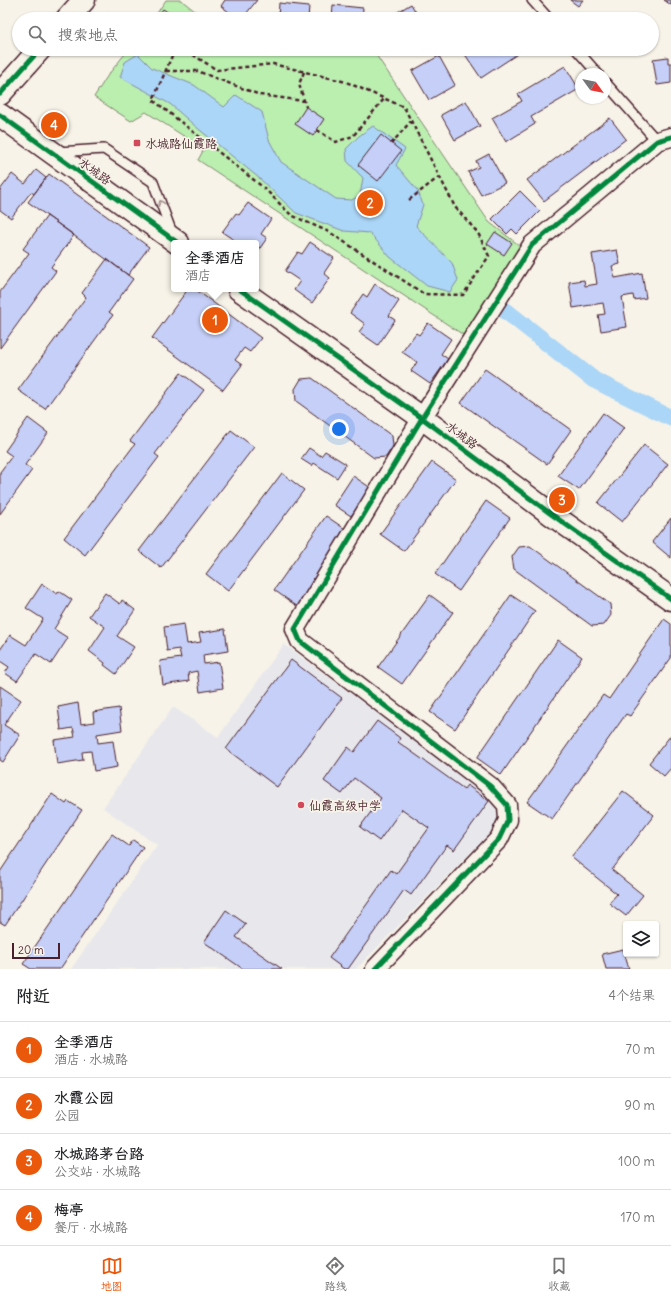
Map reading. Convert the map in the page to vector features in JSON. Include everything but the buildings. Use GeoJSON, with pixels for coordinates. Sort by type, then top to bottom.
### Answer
{"type":"FeatureCollection","features":[{"type":"Feature","properties":{"kind":"street"},"geometry":{"type":"LineString","coordinates":[[73,12],[84,0]]}},
{"type":"Feature","properties":{"kind":"street"},"geometry":{"type":"LineString","coordinates":[[0,94],[34,56]]}},
{"type":"Feature","properties":{"kind":"street","name":"水城路"},"geometry":{"type":"LineString","coordinates":[[0,115],[175,240]]}},
{"type":"Feature","properties":{"kind":"street"},"geometry":{"type":"LineString","coordinates":[[375,969],[499,839],[508,820],[507,805],[490,786],[300,641],[295,629],[422,418],[532,245],[664,139]]}},
{"type":"Feature","properties":{"kind":"street","name":"水城路"},"geometry":{"type":"LineString","coordinates":[[243,292],[422,418],[551,514],[671,599]]}},
{"type":"Feature","properties":{"kind":"lane"},"geometry":{"type":"LineString","coordinates":[[532,0],[543,12]]}},
{"type":"Feature","properties":{"kind":"lane"},"geometry":{"type":"LineString","coordinates":[[582,56],[593,68]]}},
{"type":"Feature","properties":{"kind":"lane"},"geometry":{"type":"LineString","coordinates":[[611,88],[664,139]]}},
{"type":"Feature","properties":{"kind":"lane"},"geometry":{"type":"LineString","coordinates":[[53,152],[104,149],[153,182],[176,240]]}},
{"type":"Feature","properties":{"kind":"path"},"geometry":{"type":"LineString","coordinates":[[172,56],[153,100],[264,188],[291,214],[329,232],[424,294],[463,295],[489,256],[478,233],[465,221],[455,207],[404,107],[346,82],[273,64],[217,70],[195,56]]}},
{"type":"Feature","properties":{"kind":"path"},"geometry":{"type":"LineString","coordinates":[[166,71],[197,71],[260,95],[304,101]]}},
{"type":"Feature","properties":{"kind":"path"},"geometry":{"type":"LineString","coordinates":[[304,72],[299,84],[306,108]]}},
{"type":"Feature","properties":{"kind":"path"},"geometry":{"type":"LineString","coordinates":[[317,130],[336,142],[353,136],[384,98]]}},
{"type":"Feature","properties":{"kind":"path"},"geometry":{"type":"LineString","coordinates":[[391,144],[411,121]]}},
{"type":"Feature","properties":{"kind":"path"},"geometry":{"type":"LineString","coordinates":[[409,200],[439,177]]}},
{"type":"Feature","properties":{"kind":"shaded area","name":"仙霞高级中学"},"geometry":{"type":"Polygon","coordinates":[[[284,644],[498,802],[499,824],[356,969],[71,969],[157,845],[103,808],[173,707],[218,737],[284,644]]]}},
{"type":"Feature","properties":{"kind":"green space"},"geometry":{"type":"Polygon","coordinates":[[[166,0],[181,0],[196,12],[158,12],[166,0]]]}},
{"type":"Feature","properties":{"kind":"green space"},"geometry":{"type":"Polygon","coordinates":[[[123,56],[377,56],[489,222],[520,246],[465,336],[198,160],[204,149],[146,112],[131,121],[94,97],[108,75],[123,56]]]}},
{"type":"Feature","properties":{"kind":"water"},"geometry":{"type":"Polygon","coordinates":[[[135,56],[140,56],[152,68],[194,85],[224,107],[236,95],[262,112],[269,140],[281,162],[336,199],[352,200],[360,195],[363,178],[347,161],[346,149],[359,136],[373,126],[405,149],[396,165],[418,191],[423,205],[416,226],[452,263],[458,280],[450,292],[427,286],[390,257],[370,233],[344,231],[296,213],[259,178],[170,104],[120,77],[125,62],[135,56]]]}},
{"type":"Feature","properties":{"kind":"waterway"},"geometry":{"type":"LineString","coordinates":[[502,308],[594,380],[671,418]]}},
{"type":"Feature","properties":{"kind":"cycle path"},"geometry":{"type":"LineString","coordinates":[[0,94],[34,56]]}},
{"type":"Feature","properties":{"kind":"cycle path"},"geometry":{"type":"LineString","coordinates":[[0,115],[174,240]]}},
{"type":"Feature","properties":{"kind":"cycle path"},"geometry":{"type":"LineString","coordinates":[[375,969],[499,839],[508,820],[507,805],[490,786],[300,641],[295,629],[422,418],[532,245],[657,141],[671,137]]}},
{"type":"Feature","properties":{"kind":"cycle path"},"geometry":{"type":"LineString","coordinates":[[243,292],[422,418],[551,514],[671,599]]}},
{"type":"Feature","properties":{"kind":"place","name":"梅亭"},"geometry":{"type":"Point","coordinates":[54,125]}},
{"type":"Feature","properties":{"kind":"place","name":"水城路仙霞路"},"geometry":{"type":"Point","coordinates":[137,143]}},
{"type":"Feature","properties":{"kind":"place","name":"水霞公园"},"geometry":{"type":"Point","coordinates":[370,203]}},
{"type":"Feature","properties":{"kind":"place","name":"全季酒店"},"geometry":{"type":"Point","coordinates":[215,320]}},
{"type":"Feature","properties":{"kind":"place","name":"水城路茅台路"},"geometry":{"type":"Point","coordinates":[562,500]}},
{"type":"Feature","properties":{"kind":"place","name":"仙霞高级中学"},"geometry":{"type":"Point","coordinates":[301,805]}}]}
